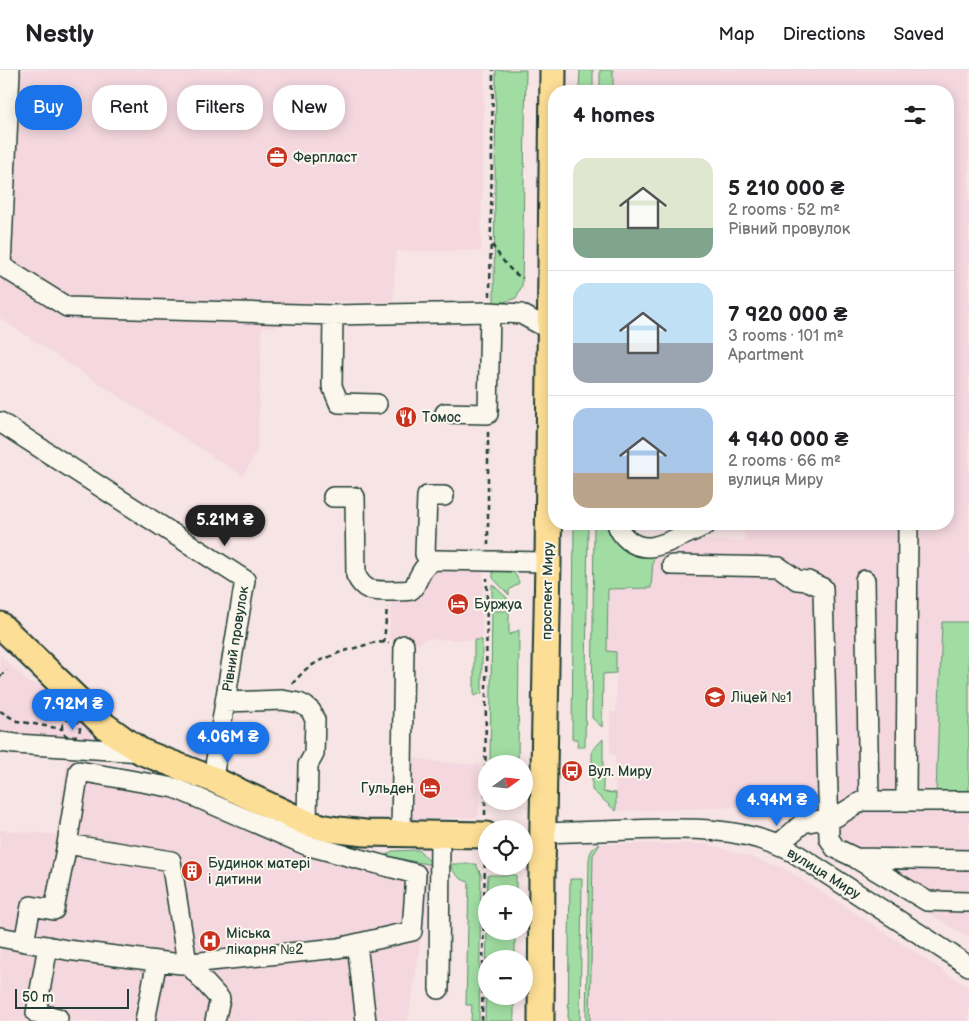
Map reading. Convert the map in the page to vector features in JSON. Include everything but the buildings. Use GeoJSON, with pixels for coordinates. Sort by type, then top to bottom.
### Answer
{"type":"FeatureCollection","features":[{"type":"Feature","properties":{"kind":"main road","name":"проспект Миру"},"geometry":{"type":"LineString","coordinates":[[553,70],[553,85]]}},
{"type":"Feature","properties":{"kind":"main road","name":"проспект Миру"},"geometry":{"type":"LineString","coordinates":[[541,1021],[533,834],[549,530]]}},
{"type":"Feature","properties":{"kind":"main road"},"geometry":{"type":"LineString","coordinates":[[0,625],[105,726],[142,752],[212,779],[256,811],[344,831],[478,837]]}},
{"type":"Feature","properties":{"kind":"street"},"geometry":{"type":"LineString","coordinates":[[0,72],[10,72],[0,265],[67,307],[333,315],[490,312],[521,314],[548,329]]}},
{"type":"Feature","properties":{"kind":"street"},"geometry":{"type":"LineString","coordinates":[[444,414],[488,414],[490,312]]}},
{"type":"Feature","properties":{"kind":"street"},"geometry":{"type":"LineString","coordinates":[[333,315],[332,386],[339,403],[377,404]]}},
{"type":"Feature","properties":{"kind":"street","name":"Рівний провулок"},"geometry":{"type":"LineString","coordinates":[[0,422],[245,580],[216,766],[212,779]]}},
{"type":"Feature","properties":{"kind":"street"},"geometry":{"type":"LineString","coordinates":[[444,496],[427,496],[426,554],[432,560],[548,562]]}},
{"type":"Feature","properties":{"kind":"street"},"geometry":{"type":"LineString","coordinates":[[333,497],[355,497],[356,575],[359,582],[369,590],[376,592],[411,590],[432,560]]}},
{"type":"Feature","properties":{"kind":"street"},"geometry":{"type":"LineString","coordinates":[[619,530],[629,541],[644,547],[655,547],[696,530]]}},
{"type":"Feature","properties":{"kind":"street"},"geometry":{"type":"LineString","coordinates":[[906,800],[908,530]]}},
{"type":"Feature","properties":{"kind":"street"},"geometry":{"type":"LineString","coordinates":[[672,565],[779,567],[797,580],[808,581],[823,588],[830,838],[836,848],[927,901],[969,902]]}},
{"type":"Feature","properties":{"kind":"street"},"geometry":{"type":"LineString","coordinates":[[865,580],[869,800]]}},
{"type":"Feature","properties":{"kind":"street"},"geometry":{"type":"LineString","coordinates":[[401,834],[404,645]]}},
{"type":"Feature","properties":{"kind":"street"},"geometry":{"type":"LineString","coordinates":[[225,702],[282,700],[299,703],[311,711],[315,720],[314,754],[308,765],[307,823]]}},
{"type":"Feature","properties":{"kind":"street"},"geometry":{"type":"LineString","coordinates":[[0,742],[142,752]]}},
{"type":"Feature","properties":{"kind":"street"},"geometry":{"type":"LineString","coordinates":[[0,937],[24,942],[67,950],[181,964],[338,948],[412,931],[416,874],[306,844],[256,811],[168,786],[78,771],[67,844],[54,910],[31,906],[24,942]]}},
{"type":"Feature","properties":{"kind":"street"},"geometry":{"type":"LineString","coordinates":[[778,845],[803,822],[836,817],[862,801],[969,801]]}},
{"type":"Feature","properties":{"kind":"street","name":"вулиця Миру"},"geometry":{"type":"LineString","coordinates":[[533,834],[708,829],[733,833],[778,845],[801,857],[969,966]]}},
{"type":"Feature","properties":{"kind":"street"},"geometry":{"type":"LineString","coordinates":[[439,989],[440,834]]}},
{"type":"Feature","properties":{"kind":"street"},"geometry":{"type":"LineString","coordinates":[[67,844],[171,861],[187,963],[220,999],[215,1021]]}},
{"type":"Feature","properties":{"kind":"street"},"geometry":{"type":"LineString","coordinates":[[856,858],[969,860]]}},
{"type":"Feature","properties":{"kind":"street"},"geometry":{"type":"LineString","coordinates":[[357,944],[366,1021]]}},
{"type":"Feature","properties":{"kind":"street"},"geometry":{"type":"LineString","coordinates":[[48,946],[36,1013],[58,1018]]}},
{"type":"Feature","properties":{"kind":"street"},"geometry":{"type":"LineString","coordinates":[[145,1021],[158,961]]}},
{"type":"Feature","properties":{"kind":"path"},"geometry":{"type":"LineString","coordinates":[[490,312],[493,70]]}},
{"type":"Feature","properties":{"kind":"path"},"geometry":{"type":"LineString","coordinates":[[491,244],[510,269],[523,278]]}},
{"type":"Feature","properties":{"kind":"path"},"geometry":{"type":"LineString","coordinates":[[485,820],[488,414]]}},
{"type":"Feature","properties":{"kind":"path"},"geometry":{"type":"LineString","coordinates":[[293,683],[306,669],[320,661],[360,646],[376,642],[384,643],[389,591]]}},
{"type":"Feature","properties":{"kind":"path"},"geometry":{"type":"LineString","coordinates":[[0,677],[6,670]]}},
{"type":"Feature","properties":{"kind":"path"},"geometry":{"type":"LineString","coordinates":[[0,711],[17,721],[62,729],[66,735],[74,736],[79,726],[76,721],[70,719],[63,724],[62,729]]}},
{"type":"Feature","properties":{"kind":"path"},"geometry":{"type":"LineString","coordinates":[[482,1021],[484,875]]}},
{"type":"Feature","properties":{"kind":"shaded area"},"geometry":{"type":"Polygon","coordinates":[[[0,70],[484,70],[481,251],[396,251],[393,302],[314,301],[313,308],[281,320],[274,327],[262,327],[257,450],[243,476],[0,318],[0,70]]]}},
{"type":"Feature","properties":{"kind":"shaded area"},"geometry":{"type":"Polygon","coordinates":[[[613,70],[969,70],[969,622],[942,622],[969,794],[969,938],[818,845],[817,804],[616,811],[615,755],[610,754],[610,712],[616,712],[616,652],[607,652],[608,589],[651,588],[653,559],[659,554],[690,540],[744,541],[745,530],[954,530],[954,85],[613,85],[613,70]]]}},
{"type":"Feature","properties":{"kind":"shaded area"},"geometry":{"type":"Polygon","coordinates":[[[434,566],[483,566],[482,640],[423,639],[421,644],[389,639],[392,600],[418,599],[434,566]]]}},
{"type":"Feature","properties":{"kind":"shaded area"},"geometry":{"type":"Polygon","coordinates":[[[0,655],[29,683],[45,685],[93,731],[92,737],[88,739],[0,735],[0,655]]]}},
{"type":"Feature","properties":{"kind":"shaded area"},"geometry":{"type":"Polygon","coordinates":[[[409,757],[435,762],[478,765],[479,814],[477,817],[412,819],[409,815],[409,757]]]}},
{"type":"Feature","properties":{"kind":"shaded area","name":"Міська лікарня №2"},"geometry":{"type":"Polygon","coordinates":[[[68,759],[160,774],[167,780],[314,844],[431,864],[426,877],[430,880],[408,1021],[0,1021],[0,830],[61,835],[61,800],[68,759]]]}},
{"type":"Feature","properties":{"kind":"shaded area"},"geometry":{"type":"Polygon","coordinates":[[[600,844],[708,844],[782,867],[969,988],[969,1021],[590,1021],[593,854],[600,844]]]}},
{"type":"Feature","properties":{"kind":"green space"},"geometry":{"type":"Polygon","coordinates":[[[496,70],[526,70],[522,286],[516,298],[497,303],[494,302],[496,70]]]}},
{"type":"Feature","properties":{"kind":"green space"},"geometry":{"type":"Polygon","coordinates":[[[580,70],[593,70],[593,85],[579,85],[580,70]]]}},
{"type":"Feature","properties":{"kind":"green space"},"geometry":{"type":"Polygon","coordinates":[[[600,70],[613,70],[613,85],[600,85],[600,70]]]}},
{"type":"Feature","properties":{"kind":"green space"},"geometry":{"type":"Polygon","coordinates":[[[574,530],[588,530],[585,747],[577,747],[578,739],[572,739],[574,530]]]}},
{"type":"Feature","properties":{"kind":"green space"},"geometry":{"type":"Polygon","coordinates":[[[594,530],[622,530],[659,554],[653,560],[651,588],[608,589],[607,651],[616,652],[616,673],[603,674],[602,727],[592,718],[594,530]]]}},
{"type":"Feature","properties":{"kind":"green space"},"geometry":{"type":"Polygon","coordinates":[[[493,566],[509,569],[517,577],[519,582],[509,590],[509,595],[493,578],[493,566]]]}},
{"type":"Feature","properties":{"kind":"green space"},"geometry":{"type":"Polygon","coordinates":[[[492,584],[507,598],[507,608],[492,608],[492,584]]]}},
{"type":"Feature","properties":{"kind":"green space"},"geometry":{"type":"Polygon","coordinates":[[[492,611],[509,611],[509,635],[519,630],[518,755],[490,755],[492,611]]]}},
{"type":"Feature","properties":{"kind":"green space"},"geometry":{"type":"Polygon","coordinates":[[[942,622],[969,622],[969,794],[936,793],[942,622]]]}},
{"type":"Feature","properties":{"kind":"green space"},"geometry":{"type":"Polygon","coordinates":[[[474,640],[482,640],[482,693],[474,696],[474,640]]]}},
{"type":"Feature","properties":{"kind":"green space"},"geometry":{"type":"Polygon","coordinates":[[[603,739],[603,792],[616,793],[616,811],[592,790],[592,751],[603,739]]]}},
{"type":"Feature","properties":{"kind":"green space"},"geometry":{"type":"Polygon","coordinates":[[[600,844],[593,855],[590,1021],[586,1021],[589,860],[592,850],[600,844]]]}},
{"type":"Feature","properties":{"kind":"green space"},"geometry":{"type":"Polygon","coordinates":[[[419,850],[433,865],[385,856],[392,851],[419,850]]]}},
{"type":"Feature","properties":{"kind":"green space"},"geometry":{"type":"Polygon","coordinates":[[[450,864],[476,864],[478,875],[481,875],[481,885],[478,885],[478,940],[480,940],[480,950],[478,950],[479,1021],[471,1021],[472,1005],[466,1005],[469,882],[457,876],[450,864]]]}},
{"type":"Feature","properties":{"kind":"green space"},"geometry":{"type":"Polygon","coordinates":[[[488,875],[516,875],[516,885],[487,885],[488,875]]]}},
{"type":"Feature","properties":{"kind":"green space"},"geometry":{"type":"Polygon","coordinates":[[[570,879],[582,879],[580,1021],[568,1021],[570,879]]]}},
{"type":"Feature","properties":{"kind":"green space"},"geometry":{"type":"Polygon","coordinates":[[[487,940],[515,940],[515,950],[486,950],[487,940]]]}},
{"type":"Feature","properties":{"kind":"green space"},"geometry":{"type":"Polygon","coordinates":[[[485,1005],[514,1005],[514,1021],[485,1021],[485,1005]]]}},
{"type":"Feature","properties":{"kind":"place","name":"Ферпласт"},"geometry":{"type":"Point","coordinates":[277,157]}},
{"type":"Feature","properties":{"kind":"place","name":"Томос"},"geometry":{"type":"Point","coordinates":[406,417]}},
{"type":"Feature","properties":{"kind":"place","name":"Буржуа"},"geometry":{"type":"Point","coordinates":[458,604]}},
{"type":"Feature","properties":{"kind":"place","name":"Ліцей №1"},"geometry":{"type":"Point","coordinates":[715,697]}},
{"type":"Feature","properties":{"kind":"place","name":"Вул. Миру"},"geometry":{"type":"Point","coordinates":[572,771]}},
{"type":"Feature","properties":{"kind":"place","name":"Гульден"},"geometry":{"type":"Point","coordinates":[430,788]}},
{"type":"Feature","properties":{"kind":"place","name":"Будинок матері і дитини"},"geometry":{"type":"Point","coordinates":[192,871]}},
{"type":"Feature","properties":{"kind":"place","name":"Міська лікарня №2"},"geometry":{"type":"Point","coordinates":[210,941]}}]}
